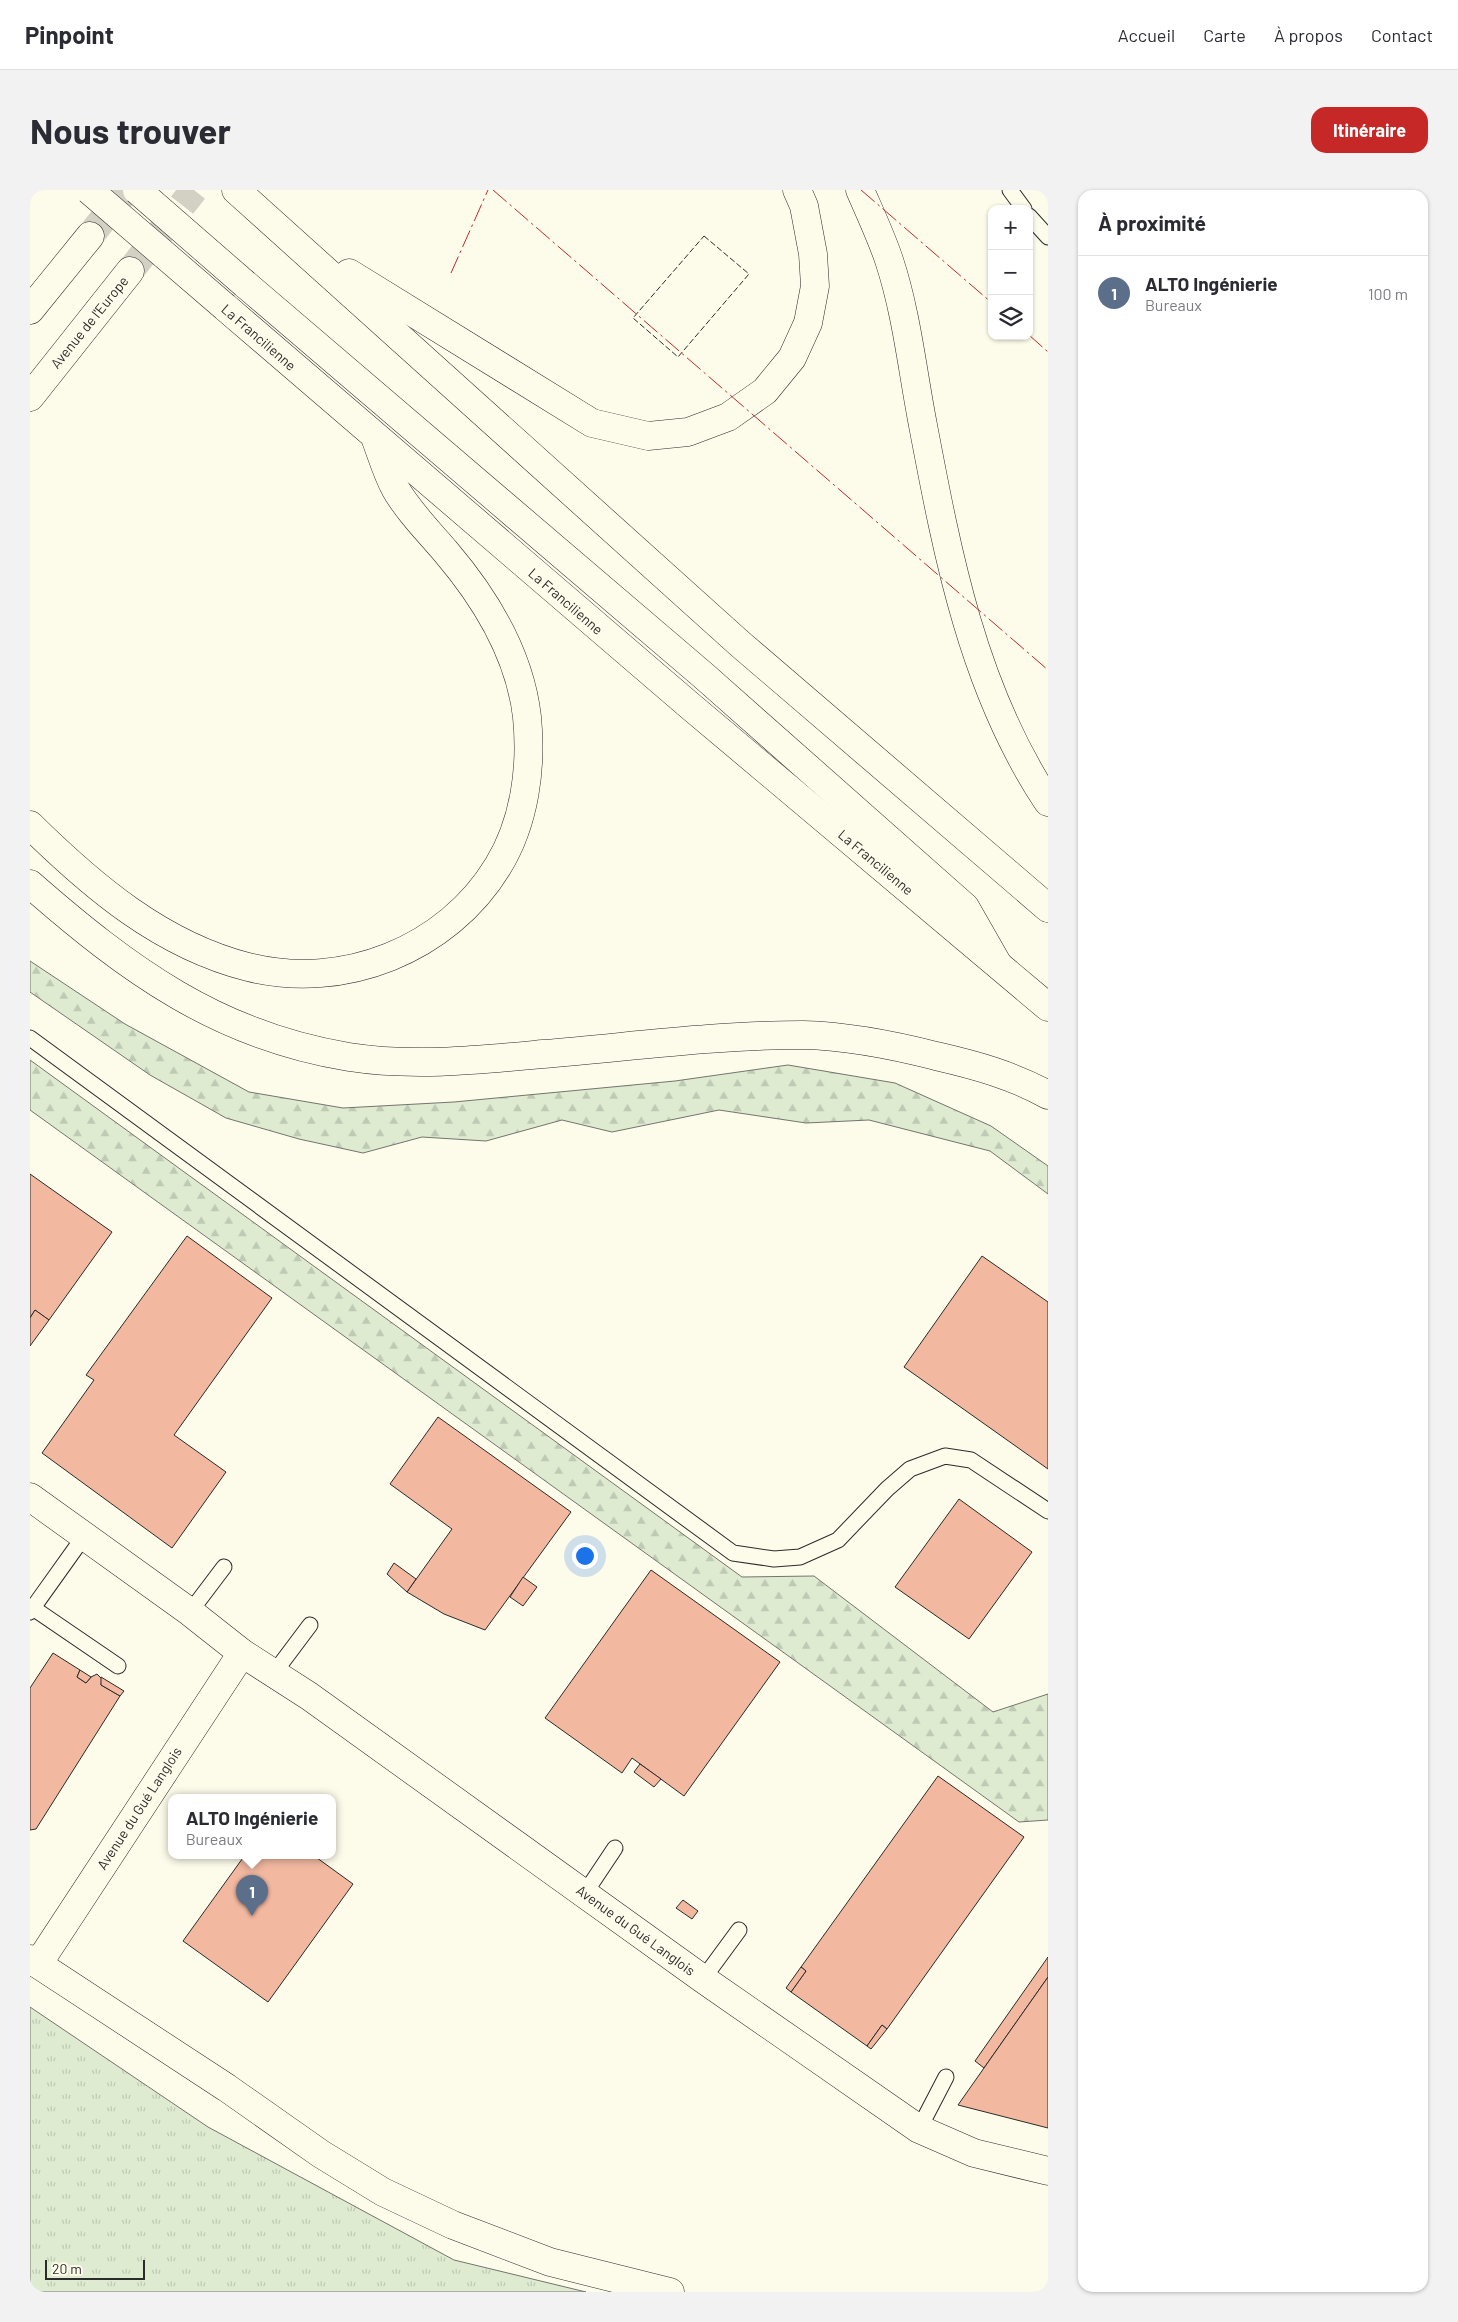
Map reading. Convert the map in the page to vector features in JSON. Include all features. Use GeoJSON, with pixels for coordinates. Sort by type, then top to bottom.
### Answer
{"type":"FeatureCollection","features":[{"type":"Feature","properties":{"kind":"main road","name":"La Francilienne"},"geometry":{"type":"LineString","coordinates":[[89,190],[688,705],[1048,1007]]}},
{"type":"Feature","properties":{"kind":"main road"},"geometry":{"type":"LineString","coordinates":[[137,190],[704,676],[966,907],[997,964]]}},
{"type":"Feature","properties":{"kind":"main road"},"geometry":{"type":"LineString","coordinates":[[236,190],[739,643],[1048,908]]}},
{"type":"Feature","properties":{"kind":"main road"},"geometry":{"type":"LineString","coordinates":[[288,235],[592,423],[648,436],[688,432],[728,417],[765,391],[792,358],[808,323],[815,286],[813,254],[804,206],[796,190]]}},
{"type":"Feature","properties":{"kind":"main road"},"geometry":{"type":"LineString","coordinates":[[860,190],[889,261],[902,314],[944,535],[968,627],[998,711],[1037,786],[1048,802]]}},
{"type":"Feature","properties":{"kind":"main road"},"geometry":{"type":"LineString","coordinates":[[30,310],[90,236]]}},
{"type":"Feature","properties":{"kind":"main road","name":"Avenue de l'Europe"},"geometry":{"type":"LineString","coordinates":[[30,397],[130,271]]}},
{"type":"Feature","properties":{"kind":"main road"},"geometry":{"type":"LineString","coordinates":[[30,825],[63,858],[101,890],[138,916],[178,940],[206,953],[248,967],[280,972],[326,974],[373,964],[410,948],[447,925],[474,898],[498,866],[516,828],[526,788],[530,752],[521,684],[506,642],[487,608],[460,568],[394,488],[374,436]]}},
{"type":"Feature","properties":{"kind":"main road"},"geometry":{"type":"LineString","coordinates":[[30,884],[72,920],[152,980],[187,1001],[232,1024],[280,1041],[349,1057],[413,1062],[473,1061],[726,1038],[805,1035],[887,1044],[986,1067],[1048,1095]]}},
{"type":"Feature","properties":{"kind":"main road","name":"Avenue du Gué Langlois"},"geometry":{"type":"LineString","coordinates":[[30,1496],[190,1612],[242,1653],[274,1673],[704,1979],[919,2129],[974,2153],[1048,2171]]}},
{"type":"Feature","properties":{"kind":"main road","name":"Avenue du Gué Langlois"},"geometry":{"type":"LineString","coordinates":[[34,1962],[242,1653]]}},
{"type":"Feature","properties":{"kind":"main road"},"geometry":{"type":"LineString","coordinates":[[34,1962],[227,2088],[321,2154],[383,2192],[453,2225],[550,2262],[670,2292]]}},
{"type":"Feature","properties":{"kind":"lane"},"geometry":{"type":"LineString","coordinates":[[1010,190],[1021,205]]}},
{"type":"Feature","properties":{"kind":"lane"},"geometry":{"type":"LineString","coordinates":[[1033,220],[1048,237]]}},
{"type":"Feature","properties":{"kind":"lane"},"geometry":{"type":"LineString","coordinates":[[30,1038],[733,1553],[774,1558],[800,1557],[838,1540],[887,1489],[910,1469],[945,1456],[971,1460],[1048,1511]]}},
{"type":"Feature","properties":{"kind":"lane"},"geometry":{"type":"LineString","coordinates":[[85,1535],[31,1610],[118,1666]]}},
{"type":"Feature","properties":{"kind":"lane"},"geometry":{"type":"LineString","coordinates":[[190,1612],[224,1567]]}},
{"type":"Feature","properties":{"kind":"lane"},"geometry":{"type":"LineString","coordinates":[[274,1673],[310,1625]]}},
{"type":"Feature","properties":{"kind":"lane"},"geometry":{"type":"LineString","coordinates":[[584,1893],[615,1848]]}},
{"type":"Feature","properties":{"kind":"lane"},"geometry":{"type":"LineString","coordinates":[[704,1979],[740,1930]]}},
{"type":"Feature","properties":{"kind":"lane"},"geometry":{"type":"LineString","coordinates":[[919,2129],[946,2077]]}},
{"type":"Feature","properties":{"kind":"green space"},"geometry":{"type":"Polygon","coordinates":[[[30,961],[125,1024],[249,1092],[343,1108],[454,1102],[675,1081],[788,1065],[895,1083],[991,1126],[1048,1166],[1048,1194],[990,1151],[869,1120],[806,1123],[719,1110],[612,1132],[562,1120],[486,1141],[422,1137],[363,1153],[299,1139],[226,1118],[150,1075],[30,992],[30,961]]]}},
{"type":"Feature","properties":{"kind":"green space"},"geometry":{"type":"Polygon","coordinates":[[[30,1060],[742,1577],[814,1576],[993,1712],[1048,1694],[1048,1820],[1019,1822],[30,1110],[30,1060]]]}},
{"type":"Feature","properties":{"kind":"green space"},"geometry":{"type":"Polygon","coordinates":[[[30,2007],[208,2127],[454,2260],[586,2292],[30,2292],[30,2007]]]}},
{"type":"Feature","properties":{"kind":"building"},"geometry":{"type":"Polygon","coordinates":[[[30,1174],[112,1232],[49,1320],[35,1310],[30,1318],[30,1174]]]}},
{"type":"Feature","properties":{"kind":"building"},"geometry":{"type":"Polygon","coordinates":[[[187,1236],[272,1298],[174,1435],[226,1472],[172,1548],[42,1453],[94,1380],[86,1375],[187,1236]]]}},
{"type":"Feature","properties":{"kind":"building"},"geometry":{"type":"Polygon","coordinates":[[[982,1256],[1048,1302],[1048,1469],[904,1367],[982,1256]]]}},
{"type":"Feature","properties":{"kind":"building"},"geometry":{"type":"Polygon","coordinates":[[[35,1310],[49,1320],[30,1346],[30,1318],[35,1310]]]}},
{"type":"Feature","properties":{"kind":"building"},"geometry":{"type":"Polygon","coordinates":[[[438,1417],[571,1512],[485,1630],[444,1614],[407,1592],[452,1529],[390,1484],[438,1417]]]}},
{"type":"Feature","properties":{"kind":"building"},"geometry":{"type":"Polygon","coordinates":[[[959,1499],[1032,1552],[969,1639],[895,1587],[959,1499]]]}},
{"type":"Feature","properties":{"kind":"building"},"geometry":{"type":"Polygon","coordinates":[[[394,1563],[416,1579],[407,1592],[387,1574],[394,1563]]]}},
{"type":"Feature","properties":{"kind":"building"},"geometry":{"type":"Polygon","coordinates":[[[651,1570],[780,1662],[684,1796],[632,1758],[622,1773],[545,1718],[651,1570]]]}},
{"type":"Feature","properties":{"kind":"building"},"geometry":{"type":"Polygon","coordinates":[[[523,1577],[537,1587],[523,1606],[510,1597],[523,1577]]]}},
{"type":"Feature","properties":{"kind":"building"},"geometry":{"type":"Polygon","coordinates":[[[53,1653],[80,1670],[77,1677],[86,1683],[97,1674],[102,1679],[101,1685],[120,1696],[36,1829],[30,1830],[30,1688],[53,1653]]]}},
{"type":"Feature","properties":{"kind":"building"},"geometry":{"type":"Polygon","coordinates":[[[80,1670],[91,1677],[86,1683],[77,1677],[80,1670]]]}},
{"type":"Feature","properties":{"kind":"building"},"geometry":{"type":"Polygon","coordinates":[[[101,1677],[124,1691],[120,1696],[101,1685],[101,1677]]]}},
{"type":"Feature","properties":{"kind":"building"},"geometry":{"type":"Polygon","coordinates":[[[640,1764],[661,1779],[654,1787],[634,1772],[640,1764]]]}},
{"type":"Feature","properties":{"kind":"building"},"geometry":{"type":"Polygon","coordinates":[[[938,1776],[1024,1837],[887,2029],[882,2025],[867,2046],[791,1992],[806,1971],[801,1967],[938,1776]]]}},
{"type":"Feature","properties":{"kind":"building"},"geometry":{"type":"Polygon","coordinates":[[[242,1859],[319,1859],[353,1884],[268,2002],[183,1941],[242,1859]]]}},
{"type":"Feature","properties":{"kind":"building"},"geometry":{"type":"Polygon","coordinates":[[[683,1900],[698,1911],[692,1919],[676,1908],[683,1900]]]}},
{"type":"Feature","properties":{"kind":"building"},"geometry":{"type":"Polygon","coordinates":[[[1048,1957],[1048,1977],[984,2068],[975,2061],[1048,1957]]]}},
{"type":"Feature","properties":{"kind":"building"},"geometry":{"type":"Polygon","coordinates":[[[801,1967],[806,1971],[791,1992],[786,1988],[801,1967]]]}},
{"type":"Feature","properties":{"kind":"building"},"geometry":{"type":"Polygon","coordinates":[[[1048,1977],[1048,2128],[958,2105],[984,2068],[1048,1977]]]}},
{"type":"Feature","properties":{"kind":"building"},"geometry":{"type":"Polygon","coordinates":[[[882,2025],[887,2029],[871,2049],[867,2046],[882,2025]]]}},
{"type":"Feature","properties":{"kind":"tunnel"},"geometry":{"type":"LineString","coordinates":[[90,236],[126,190]]}},
{"type":"Feature","properties":{"kind":"tunnel"},"geometry":{"type":"LineString","coordinates":[[130,271],[194,190]]}},
{"type":"Feature","properties":{"kind":"fence"},"geometry":{"type":"LineString","coordinates":[[704,236],[749,274],[678,357],[633,318],[704,236]]}},
{"type":"Feature","properties":{"kind":"power"},"geometry":{"type":"LineString","coordinates":[[451,273],[488,190]]}},
{"type":"Feature","properties":{"kind":"power"},"geometry":{"type":"LineString","coordinates":[[493,190],[1048,670]]}},
{"type":"Feature","properties":{"kind":"power"},"geometry":{"type":"LineString","coordinates":[[861,190],[988,300]]}},
{"type":"Feature","properties":{"kind":"power"},"geometry":{"type":"LineString","coordinates":[[1033,339],[1048,352]]}},
{"type":"Feature","properties":{"kind":"place","name":"ALTO Ingénierie"},"geometry":{"type":"Point","coordinates":[252,1916]}}]}
